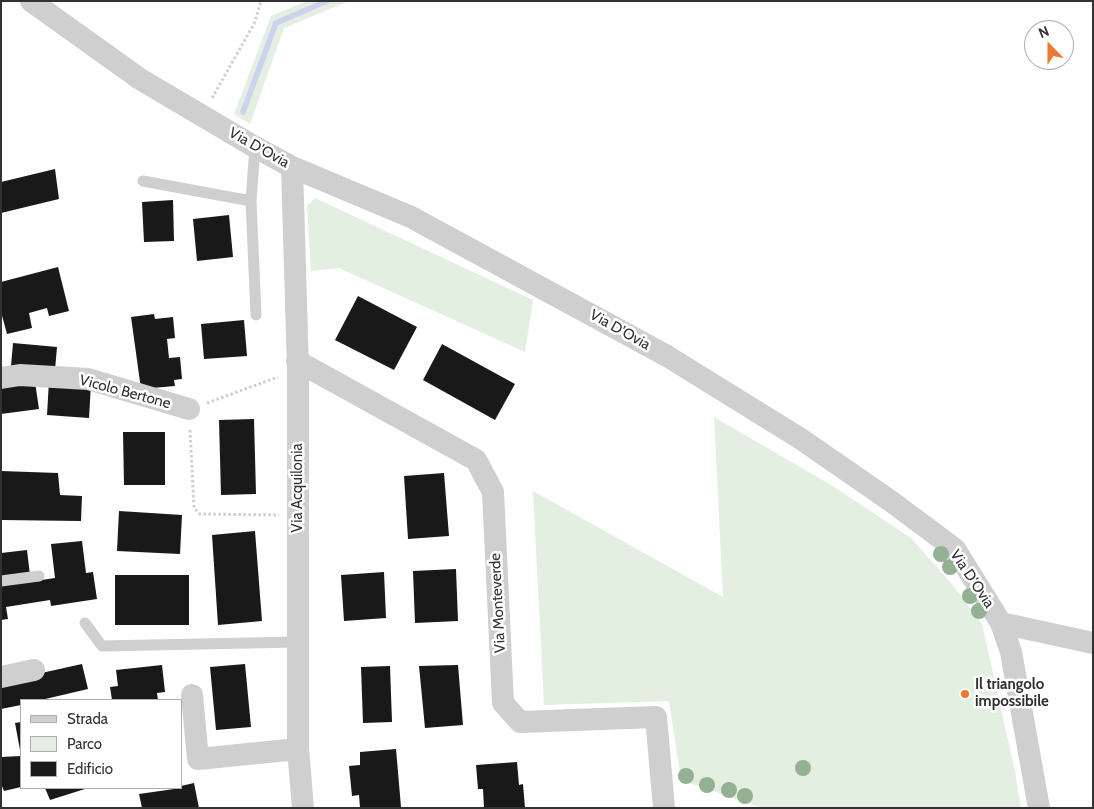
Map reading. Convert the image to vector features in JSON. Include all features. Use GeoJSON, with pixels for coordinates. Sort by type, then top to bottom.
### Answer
{"type":"FeatureCollection","features":[{"type":"Feature","properties":{"kind":"street","name":"Via D'Ovia"},"geometry":{"type":"LineString","coordinates":[[31,1],[140,78],[256,147],[292,167],[411,217],[496,261],[667,356],[801,439],[892,502],[955,549],[1001,623],[1011,652],[1039,808]]}},
{"type":"Feature","properties":{"kind":"street","name":"Via Acquilonia"},"geometry":{"type":"LineString","coordinates":[[292,167],[298,366],[298,749],[303,808]]}},
{"type":"Feature","properties":{"kind":"street","name":"Via Monteverde"},"geometry":{"type":"LineString","coordinates":[[298,366],[476,460],[493,492],[503,703],[520,722],[656,717],[664,808]]}},
{"type":"Feature","properties":{"kind":"street","name":"Vicolo Bertone"},"geometry":{"type":"LineString","coordinates":[[1,378],[20,375],[88,378],[189,410]]}},
{"type":"Feature","properties":{"kind":"street"},"geometry":{"type":"LineString","coordinates":[[1001,623],[1093,643]]}},
{"type":"Feature","properties":{"kind":"street"},"geometry":{"type":"LineString","coordinates":[[1,677],[34,670]]}},
{"type":"Feature","properties":{"kind":"street"},"geometry":{"type":"LineString","coordinates":[[192,695],[198,759],[298,749]]}},
{"type":"Feature","properties":{"kind":"lane"},"geometry":{"type":"LineString","coordinates":[[256,147],[251,201],[256,316]]}},
{"type":"Feature","properties":{"kind":"lane"},"geometry":{"type":"LineString","coordinates":[[143,181],[251,201]]}},
{"type":"Feature","properties":{"kind":"lane"},"geometry":{"type":"LineString","coordinates":[[1,581],[39,576]]}},
{"type":"Feature","properties":{"kind":"lane"},"geometry":{"type":"LineString","coordinates":[[85,623],[102,646],[298,642]]}},
{"type":"Feature","properties":{"kind":"path"},"geometry":{"type":"LineString","coordinates":[[201,116],[254,24],[262,1]]}},
{"type":"Feature","properties":{"kind":"path"},"geometry":{"type":"LineString","coordinates":[[298,366],[189,410],[194,508],[200,514],[298,515]]}},
{"type":"Feature","properties":{"kind":"green space"},"geometry":{"type":"Polygon","coordinates":[[[307,1],[349,1],[284,28],[250,124],[234,114],[271,16],[307,1]]]}},
{"type":"Feature","properties":{"kind":"green space"},"geometry":{"type":"Polygon","coordinates":[[[315,198],[533,300],[525,352],[339,268],[311,271],[307,206],[315,198]]]}},
{"type":"Feature","properties":{"kind":"green space"},"geometry":{"type":"Polygon","coordinates":[[[714,417],[831,485],[911,538],[951,583],[982,624],[1015,771],[1021,808],[762,808],[681,780],[669,701],[544,705],[533,491],[723,597],[714,417]]]}},
{"type":"Feature","properties":{"kind":"building"},"geometry":{"type":"Polygon","coordinates":[[[55,169],[59,199],[1,213],[1,182],[55,169]]]}},
{"type":"Feature","properties":{"kind":"building"},"geometry":{"type":"Polygon","coordinates":[[[173,200],[174,241],[144,242],[142,202],[173,200]]]}},
{"type":"Feature","properties":{"kind":"building"},"geometry":{"type":"Polygon","coordinates":[[[229,215],[233,257],[197,261],[193,219],[229,215]]]}},
{"type":"Feature","properties":{"kind":"building"},"geometry":{"type":"Polygon","coordinates":[[[58,267],[69,311],[49,316],[47,308],[29,313],[32,328],[7,334],[1,312],[1,282],[58,267]]]}},
{"type":"Feature","properties":{"kind":"building"},"geometry":{"type":"Polygon","coordinates":[[[358,296],[417,327],[394,370],[335,340],[358,296]]]}},
{"type":"Feature","properties":{"kind":"building"},"geometry":{"type":"Polygon","coordinates":[[[154,314],[155,319],[173,317],[175,338],[167,339],[169,358],[180,357],[182,379],[174,380],[175,386],[141,389],[131,317],[154,314]]]}},
{"type":"Feature","properties":{"kind":"building"},"geometry":{"type":"Polygon","coordinates":[[[244,320],[247,356],[204,359],[201,324],[244,320]]]}},
{"type":"Feature","properties":{"kind":"building"},"geometry":{"type":"Polygon","coordinates":[[[13,343],[57,347],[55,370],[11,366],[13,343]]]}},
{"type":"Feature","properties":{"kind":"building"},"geometry":{"type":"Polygon","coordinates":[[[442,344],[515,384],[495,420],[423,380],[442,344]]]}},
{"type":"Feature","properties":{"kind":"building"},"geometry":{"type":"Polygon","coordinates":[[[49,381],[91,384],[89,418],[47,415],[49,381]]]}},
{"type":"Feature","properties":{"kind":"building"},"geometry":{"type":"Polygon","coordinates":[[[35,382],[39,409],[1,414],[1,386],[35,382]]]}},
{"type":"Feature","properties":{"kind":"building"},"geometry":{"type":"Polygon","coordinates":[[[254,419],[256,494],[221,495],[219,420],[254,419]]]}},
{"type":"Feature","properties":{"kind":"building"},"geometry":{"type":"Polygon","coordinates":[[[123,432],[165,432],[165,485],[124,485],[123,432]]]}},
{"type":"Feature","properties":{"kind":"building"},"geometry":{"type":"Polygon","coordinates":[[[1,471],[58,473],[60,495],[82,496],[81,521],[1,520],[1,471]]]}},
{"type":"Feature","properties":{"kind":"building"},"geometry":{"type":"Polygon","coordinates":[[[444,473],[449,536],[408,539],[404,476],[444,473]]]}},
{"type":"Feature","properties":{"kind":"building"},"geometry":{"type":"Polygon","coordinates":[[[119,511],[182,515],[180,554],[117,551],[119,511]]]}},
{"type":"Feature","properties":{"kind":"building"},"geometry":{"type":"Polygon","coordinates":[[[255,531],[262,621],[218,625],[212,535],[255,531]]]}},
{"type":"Feature","properties":{"kind":"building"},"geometry":{"type":"Polygon","coordinates":[[[82,541],[86,573],[93,572],[97,599],[51,606],[50,600],[6,607],[8,619],[1,620],[1,586],[55,578],[51,544],[82,541]]]}},
{"type":"Feature","properties":{"kind":"building"},"geometry":{"type":"Polygon","coordinates":[[[27,550],[30,575],[1,578],[1,553],[27,550]]]}},
{"type":"Feature","properties":{"kind":"building"},"geometry":{"type":"Polygon","coordinates":[[[456,569],[458,621],[415,623],[413,571],[456,569]]]}},
{"type":"Feature","properties":{"kind":"building"},"geometry":{"type":"Polygon","coordinates":[[[384,572],[386,618],[344,621],[341,575],[384,572]]]}},
{"type":"Feature","properties":{"kind":"building"},"geometry":{"type":"Polygon","coordinates":[[[115,575],[189,575],[189,625],[115,625],[115,575]]]}},
{"type":"Feature","properties":{"kind":"building"},"geometry":{"type":"Polygon","coordinates":[[[82,664],[88,689],[45,699],[20,699],[20,705],[1,709],[1,682],[82,664]]]}},
{"type":"Feature","properties":{"kind":"building"},"geometry":{"type":"Polygon","coordinates":[[[245,664],[251,727],[216,730],[210,667],[245,664]]]}},
{"type":"Feature","properties":{"kind":"building"},"geometry":{"type":"Polygon","coordinates":[[[162,665],[165,692],[157,693],[158,699],[112,699],[110,687],[118,686],[116,670],[162,665]]]}},
{"type":"Feature","properties":{"kind":"building"},"geometry":{"type":"Polygon","coordinates":[[[458,665],[463,725],[425,728],[419,666],[458,665]]]}},
{"type":"Feature","properties":{"kind":"building"},"geometry":{"type":"Polygon","coordinates":[[[390,666],[392,722],[363,723],[361,667],[390,666]]]}},
{"type":"Feature","properties":{"kind":"building"},"geometry":{"type":"Polygon","coordinates":[[[20,722],[20,750],[15,723],[20,722]]]}},
{"type":"Feature","properties":{"kind":"building"},"geometry":{"type":"Polygon","coordinates":[[[396,749],[401,807],[360,808],[359,795],[352,796],[349,766],[360,765],[360,752],[396,749]]]}},
{"type":"Feature","properties":{"kind":"building"},"geometry":{"type":"Polygon","coordinates":[[[20,756],[20,787],[4,791],[1,784],[1,757],[20,756]]]}},
{"type":"Feature","properties":{"kind":"building"},"geometry":{"type":"Polygon","coordinates":[[[517,762],[519,785],[523,784],[525,808],[484,808],[483,789],[478,789],[476,765],[517,762]]]}},
{"type":"Feature","properties":{"kind":"building"},"geometry":{"type":"Polygon","coordinates":[[[194,783],[199,808],[142,808],[139,794],[182,789],[182,786],[194,783]]]}},
{"type":"Feature","properties":{"kind":"building"},"geometry":{"type":"Polygon","coordinates":[[[45,789],[85,789],[50,800],[45,789]]]}},
{"type":"Feature","properties":{"kind":"waterway"},"geometry":{"type":"LineString","coordinates":[[243,112],[276,23],[327,1]]}},
{"type":"Feature","properties":{"kind":"place","name":"Il triangolo impossibile"},"geometry":{"type":"Point","coordinates":[965,694]}}]}
